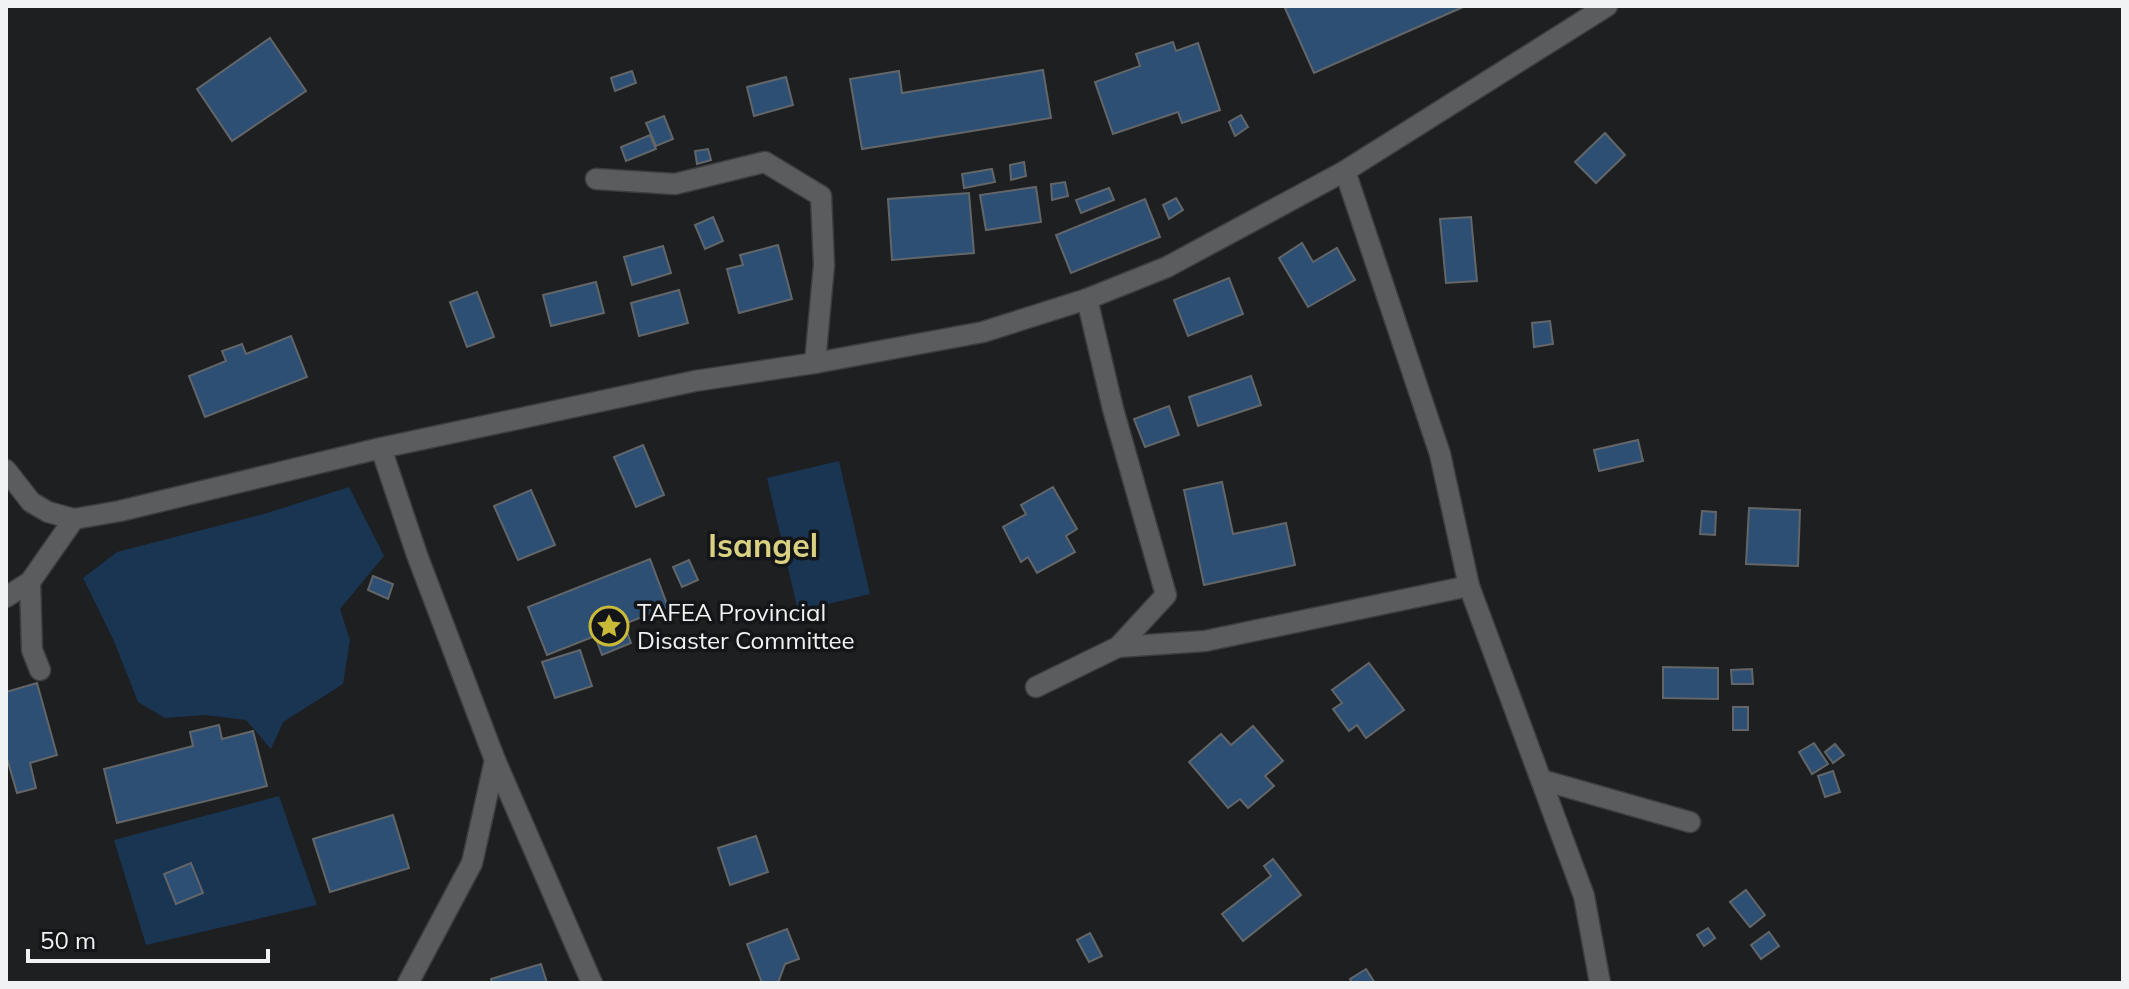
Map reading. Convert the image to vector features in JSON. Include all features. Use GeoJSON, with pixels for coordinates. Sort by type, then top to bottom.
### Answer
{"type":"FeatureCollection","features":[{"type":"Feature","properties":{"kind":"street"},"geometry":{"type":"LineString","coordinates":[[6,470],[31,502],[48,512],[74,519],[120,511],[381,448],[695,381],[983,332],[1087,299],[1167,267],[1345,171],[1607,6]]}},
{"type":"Feature","properties":{"kind":"street"},"geometry":{"type":"LineString","coordinates":[[596,179],[675,184],[765,162],[821,196],[824,265],[815,363]]}},
{"type":"Feature","properties":{"kind":"street"},"geometry":{"type":"LineString","coordinates":[[1345,171],[1440,454],[1469,586],[1584,896],[1600,983]]}},
{"type":"Feature","properties":{"kind":"street"},"geometry":{"type":"LineString","coordinates":[[1036,687],[1118,647],[1166,595],[1113,409],[1087,299]]}},
{"type":"Feature","properties":{"kind":"street"},"geometry":{"type":"LineString","coordinates":[[381,448],[417,555],[495,760],[592,983]]}},
{"type":"Feature","properties":{"kind":"street"},"geometry":{"type":"LineString","coordinates":[[6,597],[30,582],[74,519]]}},
{"type":"Feature","properties":{"kind":"street"},"geometry":{"type":"LineString","coordinates":[[30,582],[32,650],[40,670]]}},
{"type":"Feature","properties":{"kind":"street"},"geometry":{"type":"LineString","coordinates":[[1118,647],[1205,641],[1469,586]]}},
{"type":"Feature","properties":{"kind":"street"},"geometry":{"type":"LineString","coordinates":[[408,983],[472,863],[495,760]]}},
{"type":"Feature","properties":{"kind":"street"},"geometry":{"type":"LineString","coordinates":[[1542,780],[1690,822]]}},
{"type":"Feature","properties":{"kind":"shaded area"},"geometry":{"type":"Polygon","coordinates":[[[839,461],[870,594],[798,611],[767,478],[839,461]]]}},
{"type":"Feature","properties":{"kind":"shaded area"},"geometry":{"type":"Polygon","coordinates":[[[349,487],[384,556],[340,609],[350,640],[343,684],[283,722],[271,749],[246,720],[205,715],[165,718],[138,702],[114,641],[83,578],[117,552],[264,514],[349,487]]]}},
{"type":"Feature","properties":{"kind":"shaded area"},"geometry":{"type":"Polygon","coordinates":[[[279,796],[317,905],[146,945],[114,840],[279,796]]]}},
{"type":"Feature","properties":{"kind":"building"},"geometry":{"type":"Polygon","coordinates":[[[1463,7],[1314,73],[1285,8],[1463,7]]]}},
{"type":"Feature","properties":{"kind":"building"},"geometry":{"type":"Polygon","coordinates":[[[270,38],[306,91],[232,141],[197,89],[270,38]]]}},
{"type":"Feature","properties":{"kind":"building"},"geometry":{"type":"Polygon","coordinates":[[[1173,42],[1176,51],[1198,43],[1220,110],[1182,123],[1178,112],[1113,134],[1095,82],[1140,66],[1136,54],[1173,42]]]}},
{"type":"Feature","properties":{"kind":"building"},"geometry":{"type":"Polygon","coordinates":[[[1043,70],[1051,118],[862,149],[850,79],[899,71],[902,93],[1043,70]]]}},
{"type":"Feature","properties":{"kind":"building"},"geometry":{"type":"Polygon","coordinates":[[[632,71],[636,83],[615,91],[611,78],[632,71]]]}},
{"type":"Feature","properties":{"kind":"building"},"geometry":{"type":"Polygon","coordinates":[[[786,77],[793,105],[754,116],[747,87],[786,77]]]}},
{"type":"Feature","properties":{"kind":"building"},"geometry":{"type":"Polygon","coordinates":[[[1241,115],[1248,127],[1235,136],[1229,122],[1241,115]]]}},
{"type":"Feature","properties":{"kind":"building"},"geometry":{"type":"Polygon","coordinates":[[[664,116],[673,139],[656,146],[646,123],[664,116]]]}},
{"type":"Feature","properties":{"kind":"building"},"geometry":{"type":"Polygon","coordinates":[[[1605,133],[1625,155],[1596,183],[1575,162],[1605,133]]]}},
{"type":"Feature","properties":{"kind":"building"},"geometry":{"type":"Polygon","coordinates":[[[650,135],[656,149],[626,161],[621,147],[650,135]]]}},
{"type":"Feature","properties":{"kind":"building"},"geometry":{"type":"Polygon","coordinates":[[[708,149],[711,160],[697,164],[695,151],[708,149]]]}},
{"type":"Feature","properties":{"kind":"building"},"geometry":{"type":"Polygon","coordinates":[[[1024,162],[1026,176],[1011,180],[1010,165],[1024,162]]]}},
{"type":"Feature","properties":{"kind":"building"},"geometry":{"type":"Polygon","coordinates":[[[992,169],[995,182],[964,188],[962,174],[992,169]]]}},
{"type":"Feature","properties":{"kind":"building"},"geometry":{"type":"Polygon","coordinates":[[[1065,182],[1068,196],[1052,200],[1051,184],[1065,182]]]}},
{"type":"Feature","properties":{"kind":"building"},"geometry":{"type":"Polygon","coordinates":[[[1036,187],[1041,222],[986,230],[980,195],[1036,187]]]}},
{"type":"Feature","properties":{"kind":"building"},"geometry":{"type":"Polygon","coordinates":[[[1109,188],[1114,200],[1081,213],[1076,200],[1109,188]]]}},
{"type":"Feature","properties":{"kind":"building"},"geometry":{"type":"Polygon","coordinates":[[[969,193],[974,253],[892,260],[888,199],[969,193]]]}},
{"type":"Feature","properties":{"kind":"building"},"geometry":{"type":"Polygon","coordinates":[[[1176,198],[1183,210],[1169,219],[1163,205],[1176,198]]]}},
{"type":"Feature","properties":{"kind":"building"},"geometry":{"type":"Polygon","coordinates":[[[1145,199],[1160,237],[1071,273],[1056,235],[1145,199]]]}},
{"type":"Feature","properties":{"kind":"building"},"geometry":{"type":"Polygon","coordinates":[[[713,217],[723,241],[705,249],[695,225],[713,217]]]}},
{"type":"Feature","properties":{"kind":"building"},"geometry":{"type":"Polygon","coordinates":[[[1471,217],[1477,281],[1446,283],[1440,219],[1471,217]]]}},
{"type":"Feature","properties":{"kind":"building"},"geometry":{"type":"Polygon","coordinates":[[[1302,243],[1313,262],[1337,248],[1355,280],[1308,307],[1279,258],[1302,243]]]}},
{"type":"Feature","properties":{"kind":"building"},"geometry":{"type":"Polygon","coordinates":[[[778,245],[792,299],[739,313],[727,269],[743,265],[740,255],[778,245]]]}},
{"type":"Feature","properties":{"kind":"building"},"geometry":{"type":"Polygon","coordinates":[[[663,246],[671,273],[632,285],[624,257],[663,246]]]}},
{"type":"Feature","properties":{"kind":"building"},"geometry":{"type":"Polygon","coordinates":[[[1229,278],[1243,314],[1188,336],[1174,300],[1229,278]]]}},
{"type":"Feature","properties":{"kind":"building"},"geometry":{"type":"Polygon","coordinates":[[[596,282],[604,313],[551,326],[543,295],[596,282]]]}},
{"type":"Feature","properties":{"kind":"building"},"geometry":{"type":"Polygon","coordinates":[[[679,290],[688,323],[639,336],[631,303],[679,290]]]}},
{"type":"Feature","properties":{"kind":"building"},"geometry":{"type":"Polygon","coordinates":[[[477,292],[494,337],[467,347],[450,302],[477,292]]]}},
{"type":"Feature","properties":{"kind":"building"},"geometry":{"type":"Polygon","coordinates":[[[1550,321],[1553,344],[1534,347],[1532,323],[1550,321]]]}},
{"type":"Feature","properties":{"kind":"building"},"geometry":{"type":"Polygon","coordinates":[[[291,336],[307,377],[205,417],[189,376],[226,361],[222,351],[242,344],[246,354],[291,336]]]}},
{"type":"Feature","properties":{"kind":"building"},"geometry":{"type":"Polygon","coordinates":[[[1251,376],[1261,405],[1198,426],[1189,397],[1251,376]]]}},
{"type":"Feature","properties":{"kind":"building"},"geometry":{"type":"Polygon","coordinates":[[[1169,406],[1179,435],[1145,447],[1134,419],[1169,406]]]}},
{"type":"Feature","properties":{"kind":"building"},"geometry":{"type":"Polygon","coordinates":[[[1638,440],[1643,461],[1599,471],[1594,450],[1638,440]]]}},
{"type":"Feature","properties":{"kind":"building"},"geometry":{"type":"Polygon","coordinates":[[[643,445],[664,495],[636,507],[614,457],[643,445]]]}},
{"type":"Feature","properties":{"kind":"building"},"geometry":{"type":"Polygon","coordinates":[[[1222,482],[1233,534],[1286,523],[1295,565],[1204,585],[1184,490],[1222,482]]]}},
{"type":"Feature","properties":{"kind":"building"},"geometry":{"type":"Polygon","coordinates":[[[1053,487],[1077,529],[1066,536],[1075,552],[1037,573],[1028,557],[1021,562],[1003,527],[1026,514],[1021,505],[1053,487]]]}},
{"type":"Feature","properties":{"kind":"building"},"geometry":{"type":"Polygon","coordinates":[[[531,490],[555,545],[518,560],[494,506],[531,490]]]}},
{"type":"Feature","properties":{"kind":"building"},"geometry":{"type":"Polygon","coordinates":[[[1749,508],[1800,510],[1798,566],[1746,564],[1749,508]]]}},
{"type":"Feature","properties":{"kind":"building"},"geometry":{"type":"Polygon","coordinates":[[[1702,511],[1716,512],[1715,535],[1700,534],[1702,511]]]}},
{"type":"Feature","properties":{"kind":"building"},"geometry":{"type":"Polygon","coordinates":[[[650,559],[668,607],[624,624],[631,643],[602,655],[595,636],[547,655],[528,607],[650,559]]]}},
{"type":"Feature","properties":{"kind":"building"},"geometry":{"type":"Polygon","coordinates":[[[689,560],[698,580],[682,587],[673,567],[689,560]]]}},
{"type":"Feature","properties":{"kind":"building"},"geometry":{"type":"Polygon","coordinates":[[[373,576],[393,584],[388,599],[368,590],[373,576]]]}},
{"type":"Feature","properties":{"kind":"building"},"geometry":{"type":"Polygon","coordinates":[[[580,650],[592,686],[555,698],[542,662],[580,650]]]}},
{"type":"Feature","properties":{"kind":"building"},"geometry":{"type":"Polygon","coordinates":[[[1369,663],[1404,710],[1366,738],[1357,725],[1349,731],[1333,709],[1342,703],[1332,690],[1369,663]]]}},
{"type":"Feature","properties":{"kind":"building"},"geometry":{"type":"Polygon","coordinates":[[[1663,667],[1718,668],[1718,699],[1663,698],[1663,667]]]}},
{"type":"Feature","properties":{"kind":"building"},"geometry":{"type":"Polygon","coordinates":[[[1752,669],[1753,684],[1732,684],[1731,670],[1752,669]]]}},
{"type":"Feature","properties":{"kind":"building"},"geometry":{"type":"Polygon","coordinates":[[[37,683],[57,755],[30,763],[36,788],[17,793],[6,755],[6,692],[37,683]]]}},
{"type":"Feature","properties":{"kind":"building"},"geometry":{"type":"Polygon","coordinates":[[[1733,707],[1748,707],[1748,730],[1733,730],[1733,707]]]}},
{"type":"Feature","properties":{"kind":"building"},"geometry":{"type":"Polygon","coordinates":[[[219,725],[222,739],[253,731],[267,786],[117,823],[104,769],[193,746],[190,732],[219,725]]]}},
{"type":"Feature","properties":{"kind":"building"},"geometry":{"type":"Polygon","coordinates":[[[1253,726],[1283,761],[1265,776],[1274,786],[1248,808],[1240,799],[1228,808],[1189,762],[1221,734],[1231,745],[1253,726]]]}},
{"type":"Feature","properties":{"kind":"building"},"geometry":{"type":"Polygon","coordinates":[[[1814,743],[1828,764],[1812,774],[1799,752],[1814,743]]]}},
{"type":"Feature","properties":{"kind":"building"},"geometry":{"type":"Polygon","coordinates":[[[1835,744],[1844,755],[1833,763],[1825,752],[1835,744]]]}},
{"type":"Feature","properties":{"kind":"building"},"geometry":{"type":"Polygon","coordinates":[[[1833,771],[1840,792],[1825,797],[1818,776],[1833,771]]]}},
{"type":"Feature","properties":{"kind":"building"},"geometry":{"type":"Polygon","coordinates":[[[393,815],[409,868],[330,892],[313,839],[393,815]]]}},
{"type":"Feature","properties":{"kind":"building"},"geometry":{"type":"Polygon","coordinates":[[[756,836],[768,872],[730,885],[718,848],[756,836]]]}},
{"type":"Feature","properties":{"kind":"building"},"geometry":{"type":"Polygon","coordinates":[[[1273,859],[1301,895],[1243,941],[1222,914],[1271,876],[1264,866],[1273,859]]]}},
{"type":"Feature","properties":{"kind":"building"},"geometry":{"type":"Polygon","coordinates":[[[191,863],[203,893],[176,904],[164,874],[191,863]]]}},
{"type":"Feature","properties":{"kind":"building"},"geometry":{"type":"Polygon","coordinates":[[[1746,890],[1765,915],[1750,927],[1730,902],[1746,890]]]}},
{"type":"Feature","properties":{"kind":"building"},"geometry":{"type":"Polygon","coordinates":[[[1708,928],[1715,938],[1704,946],[1697,935],[1708,928]]]}},
{"type":"Feature","properties":{"kind":"building"},"geometry":{"type":"Polygon","coordinates":[[[787,929],[799,959],[785,964],[778,983],[762,983],[747,944],[787,929]]]}},
{"type":"Feature","properties":{"kind":"building"},"geometry":{"type":"Polygon","coordinates":[[[1769,932],[1779,946],[1761,959],[1751,945],[1769,932]]]}},
{"type":"Feature","properties":{"kind":"building"},"geometry":{"type":"Polygon","coordinates":[[[1090,933],[1102,956],[1089,962],[1077,940],[1090,933]]]}},
{"type":"Feature","properties":{"kind":"building"},"geometry":{"type":"Polygon","coordinates":[[[541,964],[547,983],[492,983],[491,979],[541,964]]]}},
{"type":"Feature","properties":{"kind":"building"},"geometry":{"type":"Polygon","coordinates":[[[1366,969],[1375,983],[1352,983],[1350,979],[1366,969]]]}},
{"type":"Feature","properties":{"kind":"place","name":"TAFEA Provincial Disaster Committee"},"geometry":{"type":"Point","coordinates":[609,626]}},
{"type":"Feature","properties":{"kind":"district","name":"Isangel"},"geometry":{"type":"Point","coordinates":[763,545]}}]}
